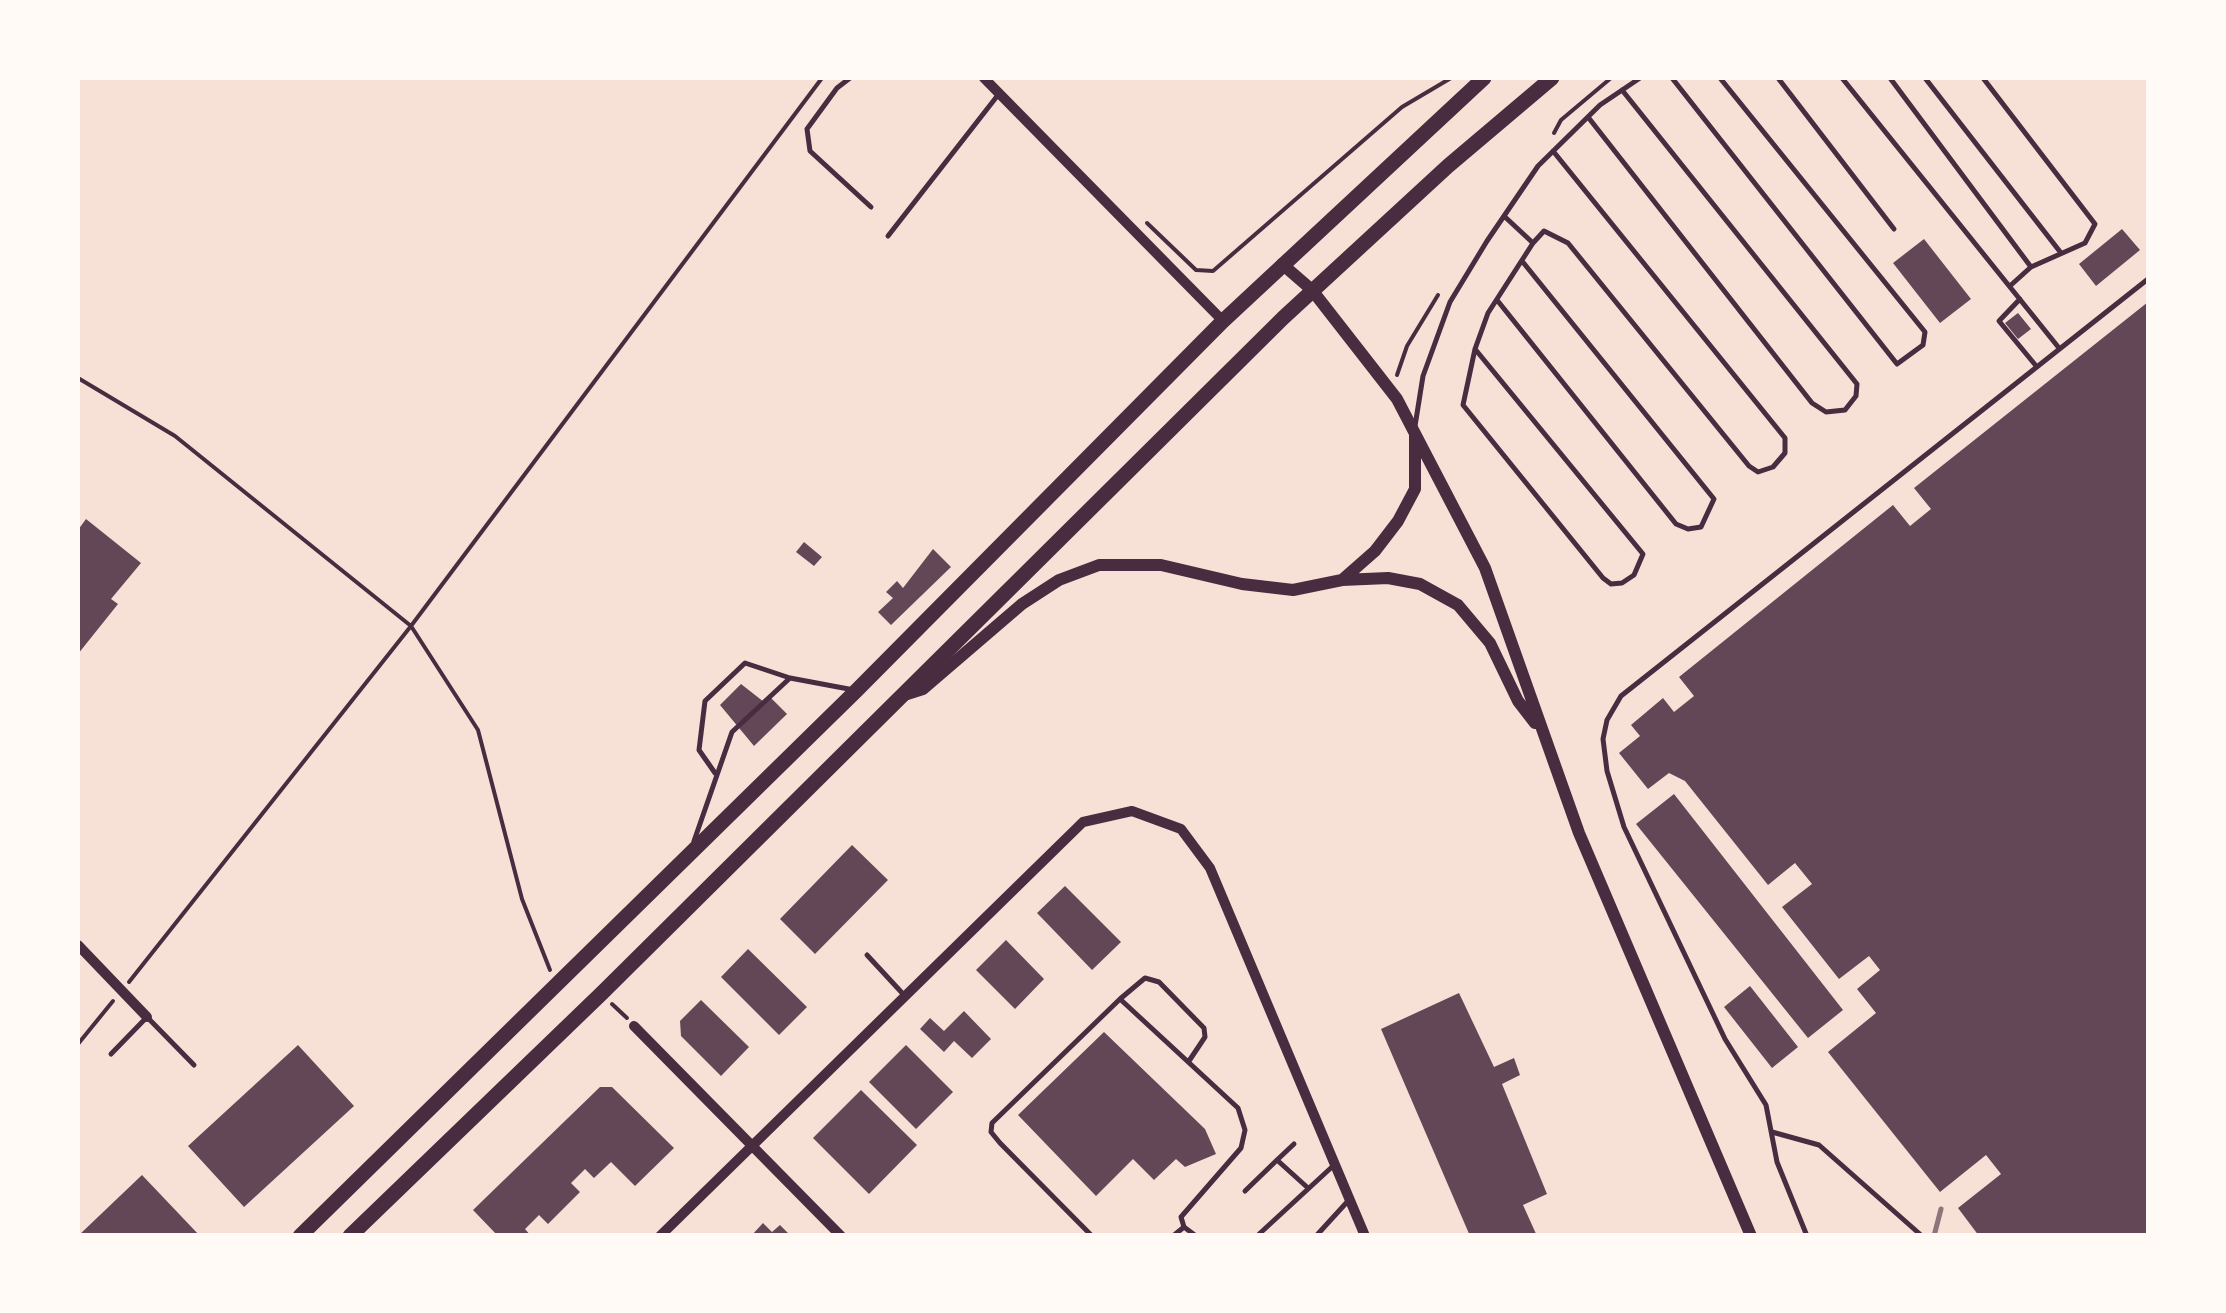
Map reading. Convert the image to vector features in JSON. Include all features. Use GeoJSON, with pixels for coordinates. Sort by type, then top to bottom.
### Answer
{"type":"FeatureCollection","features":[{"type":"Feature","properties":{"kind":"main road"},"geometry":{"type":"LineString","coordinates":[[300,1236],[857,690],[1223,321],[1484,78]]}},
{"type":"Feature","properties":{"kind":"main road"},"geometry":{"type":"LineString","coordinates":[[350,1236],[602,993],[1312,290],[1552,78]]}},
{"type":"Feature","properties":{"kind":"street"},"geometry":{"type":"LineString","coordinates":[[984,78],[1223,321]]}},
{"type":"Feature","properties":{"kind":"street"},"geometry":{"type":"LineString","coordinates":[[1282,264],[1312,290],[1397,398],[1486,568],[1543,734],[1633,968],[1751,1236]]}},
{"type":"Feature","properties":{"kind":"street"},"geometry":{"type":"LineString","coordinates":[[1342,580],[1375,551],[1398,522],[1415,489],[1414,430]]}},
{"type":"Feature","properties":{"kind":"street"},"geometry":{"type":"LineString","coordinates":[[899,696],[923,689],[1022,604],[1059,580],[1098,565],[1161,566],[1242,584],[1293,590],[1342,580],[1388,578],[1420,584],[1458,605],[1490,643],[1518,701],[1543,734]]}},
{"type":"Feature","properties":{"kind":"street"},"geometry":{"type":"LineString","coordinates":[[660,1236],[1083,822],[1132,811],[1181,829],[1210,868],[1366,1236]]}},
{"type":"Feature","properties":{"kind":"street"},"geometry":{"type":"LineString","coordinates":[[78,944],[147,1017]]}},
{"type":"Feature","properties":{"kind":"street"},"geometry":{"type":"LineString","coordinates":[[634,1026],[841,1236]]}},
{"type":"Feature","properties":{"kind":"lane"},"geometry":{"type":"LineString","coordinates":[[850,78],[837,88],[808,129],[810,151],[872,207]]}},
{"type":"Feature","properties":{"kind":"lane"},"geometry":{"type":"LineString","coordinates":[[1414,430],[1424,376],[1450,302],[1504,216],[1553,152],[1588,118],[1640,78]]}},
{"type":"Feature","properties":{"kind":"lane"},"geometry":{"type":"LineString","coordinates":[[1672,78],[1897,364],[1924,345],[1924,332],[1720,78]]}},
{"type":"Feature","properties":{"kind":"lane"},"geometry":{"type":"LineString","coordinates":[[1778,78],[1894,229]]}},
{"type":"Feature","properties":{"kind":"lane"},"geometry":{"type":"LineString","coordinates":[[1842,78],[2060,349]]}},
{"type":"Feature","properties":{"kind":"lane"},"geometry":{"type":"LineString","coordinates":[[1890,78],[2031,268]]}},
{"type":"Feature","properties":{"kind":"lane"},"geometry":{"type":"LineString","coordinates":[[1925,78],[2061,253]]}},
{"type":"Feature","properties":{"kind":"lane"},"geometry":{"type":"LineString","coordinates":[[1983,78],[2095,224],[2085,242],[2031,268],[2010,285]]}},
{"type":"Feature","properties":{"kind":"lane"},"geometry":{"type":"LineString","coordinates":[[1588,118],[1812,402],[1826,412],[1845,410],[1856,396],[1858,384],[1622,90]]}},
{"type":"Feature","properties":{"kind":"lane"},"geometry":{"type":"LineString","coordinates":[[888,236],[999,92]]}},
{"type":"Feature","properties":{"kind":"lane"},"geometry":{"type":"LineString","coordinates":[[1475,349],[1643,554],[1634,575],[1622,583],[1611,584],[1463,404],[1475,349],[1497,300],[1544,232],[1568,243],[1749,466],[1758,472],[1773,467],[1785,452],[1784,438],[1553,152]]}},
{"type":"Feature","properties":{"kind":"lane"},"geometry":{"type":"LineString","coordinates":[[1504,216],[1533,244]]}},
{"type":"Feature","properties":{"kind":"lane"},"geometry":{"type":"LineString","coordinates":[[1497,300],[1676,524],[1688,529],[1701,527],[1714,499],[1522,261]]}},
{"type":"Feature","properties":{"kind":"lane"},"geometry":{"type":"LineString","coordinates":[[1807,1236],[1787,1192],[1760,1093],[1726,1039],[1624,827],[1606,771],[1603,740],[1607,720],[1621,696],[2148,279]]}},
{"type":"Feature","properties":{"kind":"lane"},"geometry":{"type":"LineString","coordinates":[[2020,299],[1999,321],[2037,367]]}},
{"type":"Feature","properties":{"kind":"lane"},"geometry":{"type":"LineString","coordinates":[[716,774],[698,750],[705,700],[745,663],[790,678],[857,690]]}},
{"type":"Feature","properties":{"kind":"lane"},"geometry":{"type":"LineString","coordinates":[[689,856],[732,732],[790,678]]}},
{"type":"Feature","properties":{"kind":"lane"},"geometry":{"type":"LineString","coordinates":[[867,956],[906,997]]}},
{"type":"Feature","properties":{"kind":"lane"},"geometry":{"type":"LineString","coordinates":[[1092,1236],[1000,1144],[991,1132],[992,1123],[1144,978],[1158,982],[1204,1028],[1205,1037],[1188,1062]]}},
{"type":"Feature","properties":{"kind":"lane"},"geometry":{"type":"LineString","coordinates":[[1120,999],[1238,1108],[1245,1130],[1241,1148],[1184,1209],[1184,1227]]}},
{"type":"Feature","properties":{"kind":"lane"},"geometry":{"type":"LineString","coordinates":[[112,1054],[147,1017],[194,1066]]}},
{"type":"Feature","properties":{"kind":"lane"},"geometry":{"type":"LineString","coordinates":[[1772,1132],[1818,1145],[1922,1236]]}},
{"type":"Feature","properties":{"kind":"lane"},"geometry":{"type":"LineString","coordinates":[[1245,1191],[1294,1144]]}},
{"type":"Feature","properties":{"kind":"lane"},"geometry":{"type":"LineString","coordinates":[[1277,1160],[1308,1188]]}},
{"type":"Feature","properties":{"kind":"lane"},"geometry":{"type":"LineString","coordinates":[[1257,1236],[1336,1164]]}},
{"type":"Feature","properties":{"kind":"lane"},"geometry":{"type":"LineString","coordinates":[[1316,1236],[1350,1199]]}},
{"type":"Feature","properties":{"kind":"lane"},"geometry":{"type":"LineString","coordinates":[[1173,1236],[1184,1227]]}},
{"type":"Feature","properties":{"kind":"lane"},"geometry":{"type":"LineString","coordinates":[[1184,1227],[1196,1236]]}},
{"type":"Feature","properties":{"kind":"path"},"geometry":{"type":"LineString","coordinates":[[78,1044],[412,626],[822,78]]}},
{"type":"Feature","properties":{"kind":"path"},"geometry":{"type":"LineString","coordinates":[[1132,229],[1150,222],[1196,270],[1212,271],[1402,107],[1451,78]]}},
{"type":"Feature","properties":{"kind":"path"},"geometry":{"type":"LineString","coordinates":[[78,378],[175,436],[412,626],[478,730],[522,899],[555,984]]}},
{"type":"Feature","properties":{"kind":"path"},"geometry":{"type":"LineString","coordinates":[[602,993],[634,1026]]}},
{"type":"Feature","properties":{"kind":"building"},"geometry":{"type":"Polygon","coordinates":[[[2122,229],[2140,250],[2096,286],[2079,264],[2122,229]]]}},
{"type":"Feature","properties":{"kind":"building"},"geometry":{"type":"Polygon","coordinates":[[[1924,239],[1971,299],[1940,323],[1893,263],[1924,239]]]}},
{"type":"Feature","properties":{"kind":"building"},"geometry":{"type":"Polygon","coordinates":[[[2148,302],[2148,1236],[1979,1236],[1958,1208],[2001,1174],[1986,1155],[1940,1192],[1828,1052],[1876,1013],[1857,989],[1880,970],[1869,956],[1839,979],[1782,907],[1812,884],[1795,863],[1768,885],[1685,781],[1669,773],[1648,789],[1619,753],[1640,736],[1631,725],[1663,698],[1674,712],[1694,696],[1679,677],[1893,505],[1910,526],[1931,509],[1914,488],[2148,302]]]}},
{"type":"Feature","properties":{"kind":"building"},"geometry":{"type":"Polygon","coordinates":[[[2018,313],[2031,329],[2018,339],[2005,323],[2018,313]]]}},
{"type":"Feature","properties":{"kind":"building"},"geometry":{"type":"Polygon","coordinates":[[[86,519],[141,563],[111,599],[118,604],[78,654],[78,530],[86,519]]]}},
{"type":"Feature","properties":{"kind":"building"},"geometry":{"type":"Polygon","coordinates":[[[804,542],[822,557],[814,566],[796,552],[804,542]]]}},
{"type":"Feature","properties":{"kind":"building"},"geometry":{"type":"Polygon","coordinates":[[[933,549],[951,567],[891,625],[878,612],[893,598],[886,592],[897,581],[903,588],[933,549]]]}},
{"type":"Feature","properties":{"kind":"building"},"geometry":{"type":"Polygon","coordinates":[[[741,684],[764,702],[770,697],[787,714],[754,746],[720,705],[741,684]]]}},
{"type":"Feature","properties":{"kind":"building"},"geometry":{"type":"Polygon","coordinates":[[[1674,794],[1843,1010],[1808,1038],[1636,824],[1674,794]]]}},
{"type":"Feature","properties":{"kind":"building"},"geometry":{"type":"Polygon","coordinates":[[[852,845],[888,880],[815,954],[780,919],[852,845]]]}},
{"type":"Feature","properties":{"kind":"building"},"geometry":{"type":"Polygon","coordinates":[[[1065,886],[1121,942],[1092,970],[1037,913],[1065,886]]]}},
{"type":"Feature","properties":{"kind":"building"},"geometry":{"type":"Polygon","coordinates":[[[1006,940],[1044,979],[1015,1009],[976,970],[1006,940]]]}},
{"type":"Feature","properties":{"kind":"building"},"geometry":{"type":"Polygon","coordinates":[[[748,949],[807,1007],[779,1035],[721,977],[748,949]]]}},
{"type":"Feature","properties":{"kind":"building"},"geometry":{"type":"Polygon","coordinates":[[[1750,986],[1798,1047],[1772,1068],[1724,1007],[1750,986]]]}},
{"type":"Feature","properties":{"kind":"building"},"geometry":{"type":"Polygon","coordinates":[[[1459,993],[1494,1067],[1514,1058],[1520,1075],[1502,1084],[1547,1194],[1523,1205],[1537,1236],[1470,1236],[1381,1029],[1459,993]]]}},
{"type":"Feature","properties":{"kind":"building"},"geometry":{"type":"Polygon","coordinates":[[[701,1000],[749,1047],[721,1076],[681,1036],[680,1021],[701,1000]]]}},
{"type":"Feature","properties":{"kind":"building"},"geometry":{"type":"Polygon","coordinates":[[[964,1011],[991,1039],[972,1058],[954,1041],[944,1052],[920,1029],[930,1018],[944,1031],[964,1011]]]}},
{"type":"Feature","properties":{"kind":"building"},"geometry":{"type":"Polygon","coordinates":[[[1104,1032],[1205,1129],[1216,1154],[1185,1167],[1176,1159],[1154,1180],[1133,1159],[1096,1196],[1018,1115],[1104,1032]]]}},
{"type":"Feature","properties":{"kind":"building"},"geometry":{"type":"Polygon","coordinates":[[[298,1045],[354,1106],[244,1207],[188,1146],[298,1045]]]}},
{"type":"Feature","properties":{"kind":"building"},"geometry":{"type":"Polygon","coordinates":[[[906,1045],[953,1092],[916,1129],[869,1082],[906,1045]]]}},
{"type":"Feature","properties":{"kind":"building"},"geometry":{"type":"Polygon","coordinates":[[[600,1087],[612,1087],[674,1148],[635,1186],[611,1162],[594,1178],[585,1169],[571,1183],[580,1192],[548,1224],[539,1215],[525,1229],[531,1236],[498,1236],[473,1210],[600,1087]]]}},
{"type":"Feature","properties":{"kind":"building"},"geometry":{"type":"Polygon","coordinates":[[[861,1090],[917,1145],[869,1194],[813,1138],[861,1090]]]}},
{"type":"Feature","properties":{"kind":"building"},"geometry":{"type":"Polygon","coordinates":[[[142,1175],[200,1236],[78,1236],[142,1175]]]}},
{"type":"Feature","properties":{"kind":"building"},"geometry":{"type":"Polygon","coordinates":[[[763,1223],[772,1232],[780,1225],[791,1236],[751,1236],[763,1223]]]}},
{"type":"Feature","properties":{"kind":"railway"},"geometry":{"type":"LineString","coordinates":[[1934,1236],[1941,1209]]}}]}
